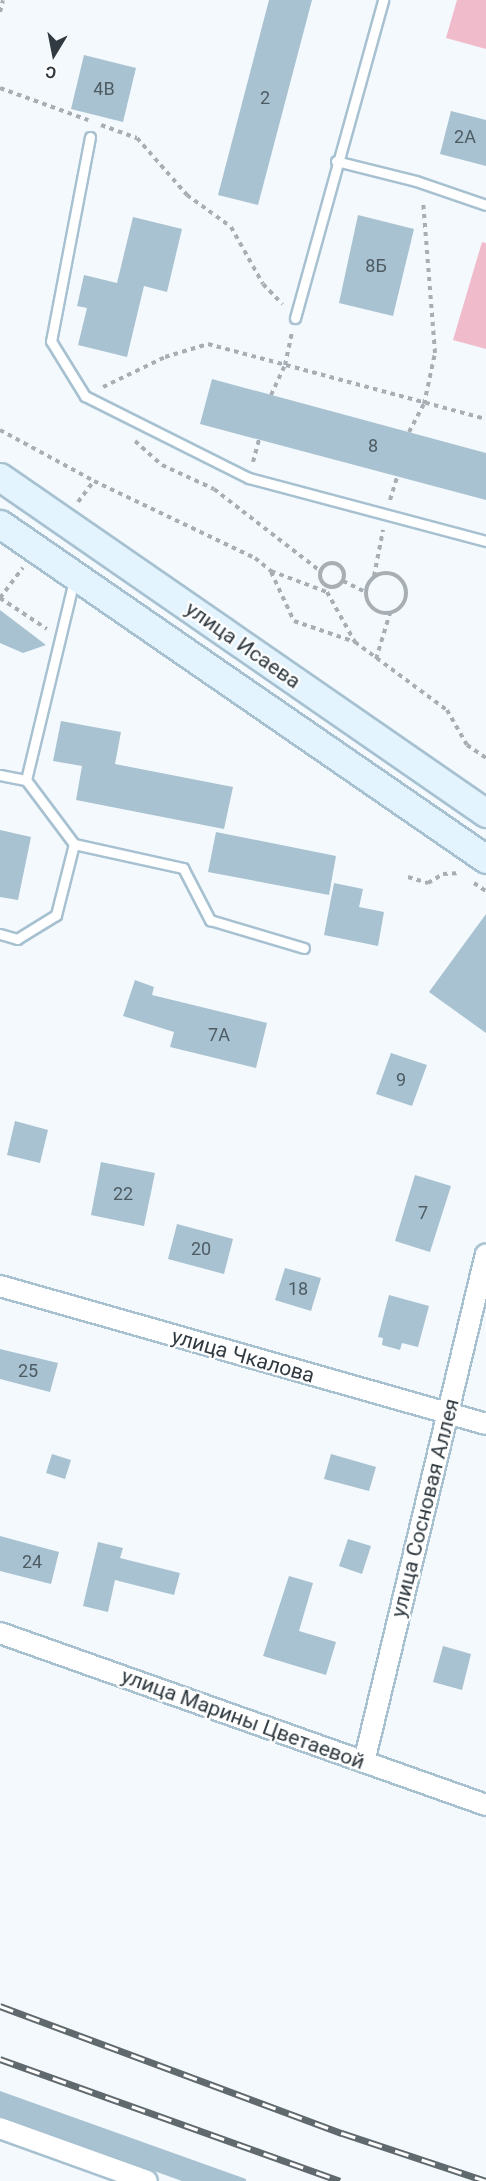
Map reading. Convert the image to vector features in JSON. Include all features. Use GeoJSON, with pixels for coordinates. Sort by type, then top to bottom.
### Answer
{"type":"FeatureCollection","features":[{"type":"Feature","properties":{"kind":"main road","name":"улица Исаева"},"geometry":{"type":"LineString","coordinates":[[0,477],[486,813]]}},
{"type":"Feature","properties":{"kind":"main road","name":"улица Исаева"},"geometry":{"type":"LineString","coordinates":[[0,524],[486,860]]}},
{"type":"Feature","properties":{"kind":"street","name":"улица Сосновая Аллея"},"geometry":{"type":"LineString","coordinates":[[364,1762],[486,1254]]}},
{"type":"Feature","properties":{"kind":"street","name":"улица Чкалова"},"geometry":{"type":"LineString","coordinates":[[0,1286],[448,1416],[486,1424]]}},
{"type":"Feature","properties":{"kind":"street","name":"улица Марины Цветаевой"},"geometry":{"type":"LineString","coordinates":[[0,1633],[486,1805]]}},
{"type":"Feature","properties":{"kind":"street"},"geometry":{"type":"LineString","coordinates":[[0,2128],[96,2172],[147,2181]]}},
{"type":"Feature","properties":{"kind":"lane"},"geometry":{"type":"LineString","coordinates":[[295,318],[336,161],[382,0]]}},
{"type":"Feature","properties":{"kind":"lane"},"geometry":{"type":"LineString","coordinates":[[90,137],[51,342],[85,396],[249,478],[486,541]]}},
{"type":"Feature","properties":{"kind":"lane"},"geometry":{"type":"LineString","coordinates":[[336,161],[416,181],[486,205]]}},
{"type":"Feature","properties":{"kind":"lane"},"geometry":{"type":"LineString","coordinates":[[26,780],[75,576]]}},
{"type":"Feature","properties":{"kind":"lane"},"geometry":{"type":"LineString","coordinates":[[0,775],[26,780],[74,844],[183,868],[210,920],[304,948]]}},
{"type":"Feature","properties":{"kind":"lane"},"geometry":{"type":"LineString","coordinates":[[0,934],[16,939],[56,915],[74,844]]}},
{"type":"Feature","properties":{"kind":"path"},"geometry":{"type":"LineString","coordinates":[[0,12],[3,0]]}},
{"type":"Feature","properties":{"kind":"path"},"geometry":{"type":"LineString","coordinates":[[0,88],[137,138],[187,195],[231,227],[263,284],[295,318],[285,365],[271,395]]}},
{"type":"Feature","properties":{"kind":"path"},"geometry":{"type":"LineString","coordinates":[[409,432],[424,404],[435,353],[423,197],[416,181]]}},
{"type":"Feature","properties":{"kind":"path"},"geometry":{"type":"LineString","coordinates":[[85,396],[165,357],[208,344],[486,419]]}},
{"type":"Feature","properties":{"kind":"path"},"geometry":{"type":"LineString","coordinates":[[0,430],[94,481],[255,558],[271,571],[327,592],[355,642]]}},
{"type":"Feature","properties":{"kind":"path"},"geometry":{"type":"LineString","coordinates":[[127,434],[162,465],[214,489],[320,571],[322,583],[328,587],[343,581],[366,592],[373,608],[390,613]]}},
{"type":"Feature","properties":{"kind":"path"},"geometry":{"type":"LineString","coordinates":[[320,571],[325,565],[336,564],[343,569],[343,581]]}},
{"type":"Feature","properties":{"kind":"path"},"geometry":{"type":"LineString","coordinates":[[271,571],[294,621],[355,642],[447,710],[467,745],[486,758]]}},
{"type":"Feature","properties":{"kind":"path"},"geometry":{"type":"LineString","coordinates":[[366,592],[370,581],[380,574],[399,577],[406,595],[401,607],[390,613],[376,659]]}},
{"type":"Feature","properties":{"kind":"path"},"geometry":{"type":"LineString","coordinates":[[0,598],[60,638]]}},
{"type":"Feature","properties":{"kind":"path"},"geometry":{"type":"LineString","coordinates":[[408,877],[428,883],[443,874],[460,873],[486,891]]}},
{"type":"Feature","properties":{"kind":"shaded area"},"geometry":{"type":"Polygon","coordinates":[[[457,0],[486,0],[486,49],[446,38],[457,0]]]}},
{"type":"Feature","properties":{"kind":"shaded area"},"geometry":{"type":"Polygon","coordinates":[[[482,242],[486,243],[486,349],[453,340],[482,242]]]}},
{"type":"Feature","properties":{"kind":"building"},"geometry":{"type":"Polygon","coordinates":[[[269,0],[312,0],[258,205],[218,195],[269,0]]]}},
{"type":"Feature","properties":{"kind":"building"},"geometry":{"type":"Polygon","coordinates":[[[84,55],[136,68],[123,122],[71,109],[84,55]]]}},
{"type":"Feature","properties":{"kind":"building"},"geometry":{"type":"Polygon","coordinates":[[[451,111],[486,120],[486,166],[440,154],[451,111]]]}},
{"type":"Feature","properties":{"kind":"building"},"geometry":{"type":"Polygon","coordinates":[[[358,215],[414,229],[393,316],[339,303],[358,215]]]}},
{"type":"Feature","properties":{"kind":"building"},"geometry":{"type":"Polygon","coordinates":[[[133,217],[182,229],[167,292],[144,286],[127,357],[78,345],[87,308],[77,306],[84,275],[117,283],[133,217]]]}},
{"type":"Feature","properties":{"kind":"building"},"geometry":{"type":"Polygon","coordinates":[[[212,379],[486,453],[486,500],[200,424],[212,379]]]}},
{"type":"Feature","properties":{"kind":"building"},"geometry":{"type":"Polygon","coordinates":[[[0,610],[46,645],[23,653],[0,643],[0,610]]]}},
{"type":"Feature","properties":{"kind":"building"},"geometry":{"type":"Polygon","coordinates":[[[61,721],[121,732],[115,764],[233,787],[224,829],[76,800],[82,766],[53,761],[61,721]]]}},
{"type":"Feature","properties":{"kind":"building"},"geometry":{"type":"Polygon","coordinates":[[[0,830],[31,837],[18,900],[0,897],[0,830]]]}},
{"type":"Feature","properties":{"kind":"building"},"geometry":{"type":"Polygon","coordinates":[[[216,832],[336,856],[329,895],[208,872],[216,832]]]}},
{"type":"Feature","properties":{"kind":"building"},"geometry":{"type":"Polygon","coordinates":[[[334,883],[363,889],[359,907],[384,912],[378,946],[324,935],[334,883]]]}},
{"type":"Feature","properties":{"kind":"building"},"geometry":{"type":"Polygon","coordinates":[[[486,914],[486,1033],[429,992],[486,914]]]}},
{"type":"Feature","properties":{"kind":"building"},"geometry":{"type":"Polygon","coordinates":[[[135,980],[154,987],[152,995],[267,1023],[256,1068],[170,1047],[174,1032],[123,1016],[135,980]]]}},
{"type":"Feature","properties":{"kind":"building"},"geometry":{"type":"Polygon","coordinates":[[[391,1053],[427,1065],[412,1106],[376,1094],[391,1053]]]}},
{"type":"Feature","properties":{"kind":"building"},"geometry":{"type":"Polygon","coordinates":[[[15,1121],[48,1130],[40,1163],[7,1155],[15,1121]]]}},
{"type":"Feature","properties":{"kind":"building"},"geometry":{"type":"Polygon","coordinates":[[[101,1162],[155,1173],[144,1226],[91,1215],[101,1162]]]}},
{"type":"Feature","properties":{"kind":"building"},"geometry":{"type":"Polygon","coordinates":[[[415,1175],[451,1186],[430,1252],[395,1241],[415,1175]]]}},
{"type":"Feature","properties":{"kind":"building"},"geometry":{"type":"Polygon","coordinates":[[[177,1224],[233,1239],[224,1274],[168,1259],[177,1224]]]}},
{"type":"Feature","properties":{"kind":"building"},"geometry":{"type":"Polygon","coordinates":[[[285,1268],[321,1278],[311,1311],[275,1300],[285,1268]]]}},
{"type":"Feature","properties":{"kind":"building"},"geometry":{"type":"Polygon","coordinates":[[[389,1295],[429,1306],[418,1347],[402,1343],[400,1350],[382,1345],[383,1338],[378,1337],[389,1295]]]}},
{"type":"Feature","properties":{"kind":"building"},"geometry":{"type":"Polygon","coordinates":[[[0,1349],[58,1363],[50,1392],[0,1379],[0,1349]]]}},
{"type":"Feature","properties":{"kind":"building"},"geometry":{"type":"Polygon","coordinates":[[[52,1454],[71,1460],[65,1479],[46,1473],[52,1454]]]}},
{"type":"Feature","properties":{"kind":"building"},"geometry":{"type":"Polygon","coordinates":[[[331,1454],[376,1467],[369,1491],[324,1479],[331,1454]]]}},
{"type":"Feature","properties":{"kind":"building"},"geometry":{"type":"Polygon","coordinates":[[[0,1536],[59,1552],[51,1584],[0,1571],[0,1536]]]}},
{"type":"Feature","properties":{"kind":"building"},"geometry":{"type":"Polygon","coordinates":[[[348,1539],[371,1546],[362,1574],[339,1566],[348,1539]]]}},
{"type":"Feature","properties":{"kind":"building"},"geometry":{"type":"Polygon","coordinates":[[[98,1542],[123,1548],[120,1558],[180,1573],[174,1595],[115,1580],[108,1612],[83,1606],[98,1542]]]}},
{"type":"Feature","properties":{"kind":"building"},"geometry":{"type":"Polygon","coordinates":[[[289,1576],[313,1583],[299,1631],[336,1642],[326,1675],[263,1656],[289,1576]]]}},
{"type":"Feature","properties":{"kind":"building"},"geometry":{"type":"Polygon","coordinates":[[[443,1646],[471,1654],[462,1690],[433,1682],[443,1646]]]}},
{"type":"Feature","properties":{"kind":"building"},"geometry":{"type":"Polygon","coordinates":[[[0,2091],[246,2179],[246,2181],[182,2181],[0,2116],[0,2091]]]}},
{"type":"Feature","properties":{"kind":"railway"},"geometry":{"type":"LineString","coordinates":[[0,2006],[342,2133],[486,2181]]}},
{"type":"Feature","properties":{"kind":"railway"},"geometry":{"type":"LineString","coordinates":[[0,2059],[340,2181]]}}]}
